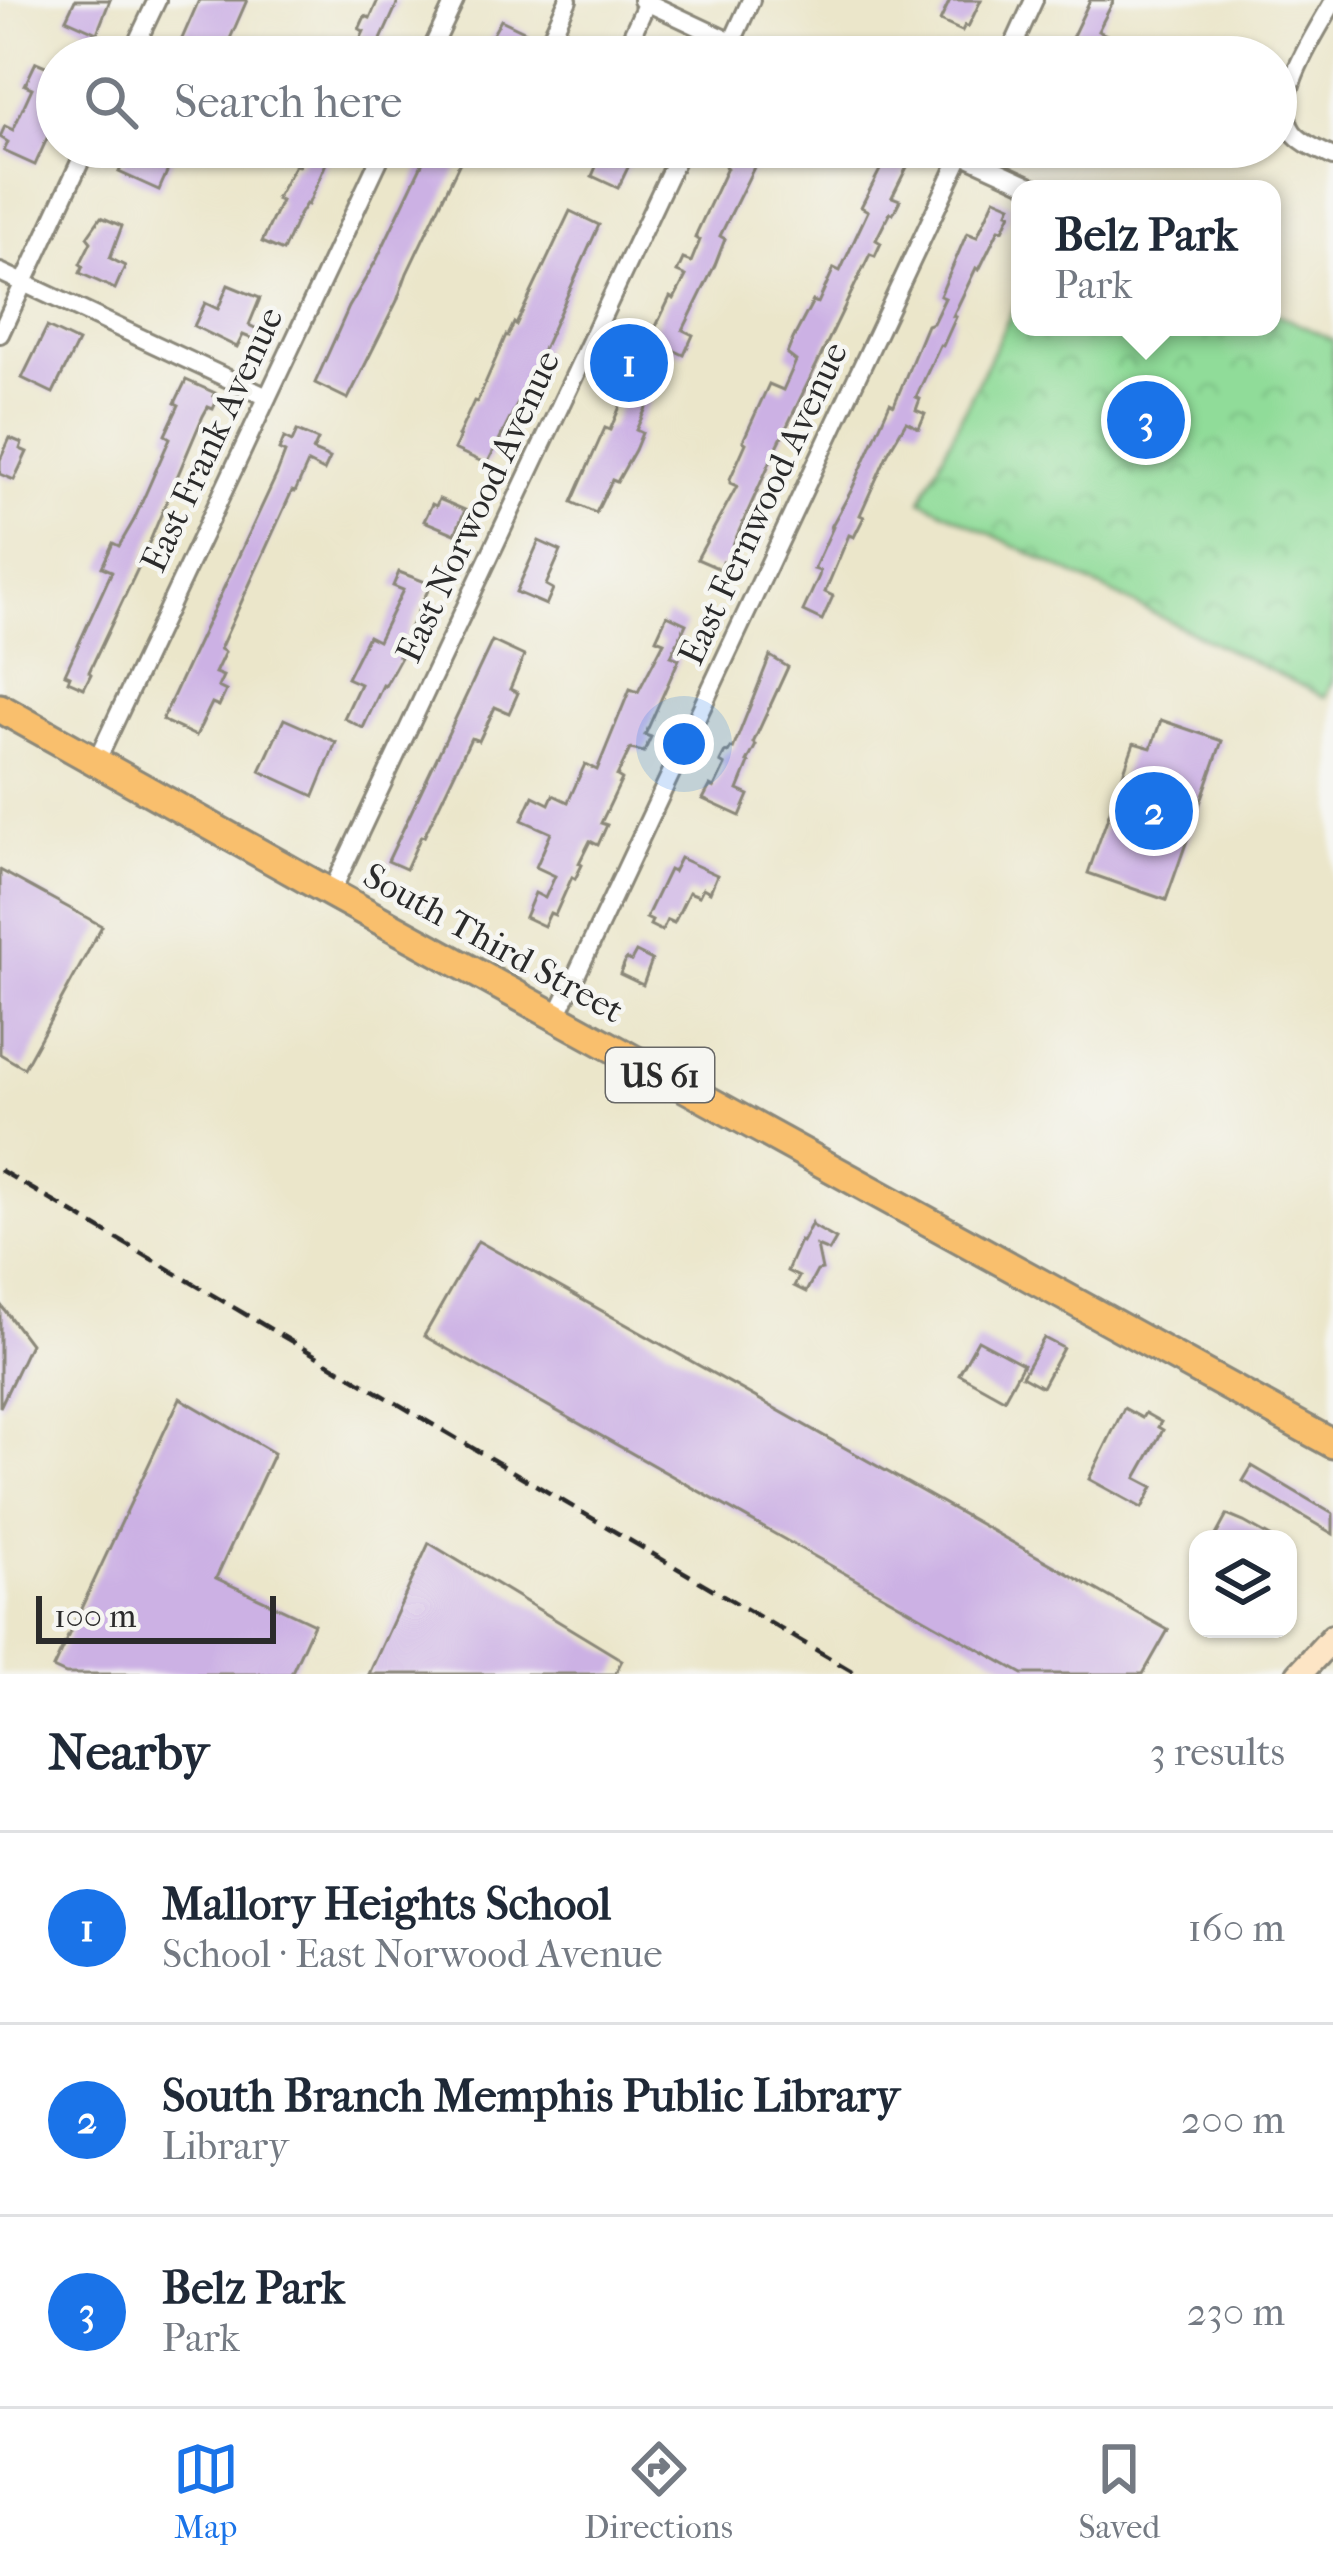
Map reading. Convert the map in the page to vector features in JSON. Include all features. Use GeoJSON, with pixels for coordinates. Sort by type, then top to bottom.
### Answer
{"type":"FeatureCollection","features":[{"type":"Feature","properties":{"kind":"main road","name":"South Third Street"},"geometry":{"type":"LineString","coordinates":[[0,708],[1333,1444]]}},
{"type":"Feature","properties":{"kind":"street"},"geometry":{"type":"LineString","coordinates":[[140,36],[157,0]]}},
{"type":"Feature","properties":{"kind":"street"},"geometry":{"type":"LineString","coordinates":[[438,36],[455,0]]}},
{"type":"Feature","properties":{"kind":"street"},"geometry":{"type":"LineString","coordinates":[[552,36],[568,0]]}},
{"type":"Feature","properties":{"kind":"street"},"geometry":{"type":"LineString","coordinates":[[734,36],[752,0]]}},
{"type":"Feature","properties":{"kind":"street"},"geometry":{"type":"LineString","coordinates":[[1018,36],[1034,0]]}},
{"type":"Feature","properties":{"kind":"street"},"geometry":{"type":"LineString","coordinates":[[630,36],[644,1],[705,36]]}},
{"type":"Feature","properties":{"kind":"street"},"geometry":{"type":"LineString","coordinates":[[1297,70],[1333,2]]}},
{"type":"Feature","properties":{"kind":"street"},"geometry":{"type":"LineString","coordinates":[[1297,137],[1333,157]]}},
{"type":"Feature","properties":{"kind":"street"},"geometry":{"type":"LineString","coordinates":[[0,334],[77,168]]}},
{"type":"Feature","properties":{"kind":"street","name":"East Frank Avenue"},"geometry":{"type":"LineString","coordinates":[[97,760],[375,168]]}},
{"type":"Feature","properties":{"kind":"street","name":"East Norwood Avenue"},"geometry":{"type":"LineString","coordinates":[[331,893],[672,168]]}},
{"type":"Feature","properties":{"kind":"street","name":"East Fernwood Avenue"},"geometry":{"type":"LineString","coordinates":[[556,1018],[950,168]]}},
{"type":"Feature","properties":{"kind":"street"},"geometry":{"type":"LineString","coordinates":[[0,272],[266,397]]}},
{"type":"Feature","properties":{"kind":"street"},"geometry":{"type":"LineString","coordinates":[[1299,1674],[1333,1637]]}},
{"type":"Feature","properties":{"kind":"green space"},"geometry":{"type":"Polygon","coordinates":[[[1011,314],[1011,336],[1281,336],[1281,316],[1333,340],[1333,679],[1325,697],[921,500],[1011,314]]]}},
{"type":"Feature","properties":{"kind":"building"},"geometry":{"type":"Polygon","coordinates":[[[75,0],[110,0],[97,33],[66,19],[75,0]]]}},
{"type":"Feature","properties":{"kind":"building"},"geometry":{"type":"Polygon","coordinates":[[[199,0],[247,0],[231,36],[183,36],[199,0]]]}},
{"type":"Feature","properties":{"kind":"building"},"geometry":{"type":"Polygon","coordinates":[[[378,0],[399,0],[383,36],[362,36],[364,31],[359,29],[365,16],[370,18],[378,0]]]}},
{"type":"Feature","properties":{"kind":"building"},"geometry":{"type":"Polygon","coordinates":[[[950,0],[981,0],[962,31],[940,21],[950,0]]]}},
{"type":"Feature","properties":{"kind":"building"},"geometry":{"type":"Polygon","coordinates":[[[1090,0],[1114,0],[1098,31],[1107,36],[1073,36],[1090,0]]]}},
{"type":"Feature","properties":{"kind":"building"},"geometry":{"type":"Polygon","coordinates":[[[501,20],[528,33],[527,36],[492,36],[501,20]]]}},
{"type":"Feature","properties":{"kind":"building"},"geometry":{"type":"Polygon","coordinates":[[[36,62],[35,165],[4,151],[8,142],[0,137],[5,126],[13,130],[32,88],[25,85],[36,62]]]}},
{"type":"Feature","properties":{"kind":"building"},"geometry":{"type":"Polygon","coordinates":[[[121,168],[169,168],[159,190],[119,172],[121,168]]]}},
{"type":"Feature","properties":{"kind":"building"},"geometry":{"type":"Polygon","coordinates":[[[293,168],[324,168],[283,251],[262,242],[281,201],[276,199],[293,168]]]}},
{"type":"Feature","properties":{"kind":"building"},"geometry":{"type":"Polygon","coordinates":[[[420,168],[457,168],[348,399],[315,383],[420,168]]]}},
{"type":"Feature","properties":{"kind":"building"},"geometry":{"type":"Polygon","coordinates":[[[596,168],[628,168],[618,188],[592,176],[596,168]]]}},
{"type":"Feature","properties":{"kind":"building"},"geometry":{"type":"Polygon","coordinates":[[[727,168],[754,168],[720,236],[725,239],[715,265],[683,330],[693,335],[684,355],[650,339],[686,276],[677,272],[683,259],[691,262],[700,240],[695,238],[727,168]]]}},
{"type":"Feature","properties":{"kind":"building"},"geometry":{"type":"Polygon","coordinates":[[[881,168],[906,168],[892,197],[900,200],[876,240],[881,243],[875,256],[870,254],[776,449],[731,549],[735,551],[729,565],[723,562],[720,569],[697,559],[737,486],[730,479],[769,384],[783,390],[796,361],[787,354],[793,339],[813,301],[818,303],[834,268],[840,271],[868,211],[861,207],[881,168]]]}},
{"type":"Feature","properties":{"kind":"building"},"geometry":{"type":"Polygon","coordinates":[[[995,198],[1011,205],[1011,213],[979,270],[976,268],[916,397],[920,399],[916,410],[925,414],[919,428],[906,422],[888,453],[854,537],[849,535],[825,592],[833,596],[822,620],[803,611],[819,576],[820,571],[814,569],[831,527],[890,403],[894,405],[927,325],[933,323],[945,298],[940,296],[967,233],[977,237],[995,198]]]}},
{"type":"Feature","properties":{"kind":"building"},"geometry":{"type":"Polygon","coordinates":[[[570,211],[599,225],[487,464],[454,449],[458,436],[570,211]]]}},
{"type":"Feature","properties":{"kind":"building"},"geometry":{"type":"Polygon","coordinates":[[[101,217],[122,226],[110,258],[125,266],[115,289],[80,273],[91,242],[87,237],[101,217]]]}},
{"type":"Feature","properties":{"kind":"building"},"geometry":{"type":"Polygon","coordinates":[[[228,285],[260,298],[249,325],[271,336],[267,345],[243,335],[237,347],[194,326],[205,303],[218,309],[228,285]]]}},
{"type":"Feature","properties":{"kind":"building"},"geometry":{"type":"Polygon","coordinates":[[[47,327],[78,342],[53,393],[22,378],[47,327]]]}},
{"type":"Feature","properties":{"kind":"building"},"geometry":{"type":"Polygon","coordinates":[[[186,380],[218,398],[203,416],[84,688],[68,681],[70,676],[65,674],[112,571],[102,567],[113,543],[119,546],[134,520],[170,438],[165,435],[186,380]]]}},
{"type":"Feature","properties":{"kind":"building"},"geometry":{"type":"Polygon","coordinates":[[[631,383],[653,393],[636,430],[642,433],[635,450],[617,482],[612,480],[596,513],[572,502],[631,383]]]}},
{"type":"Feature","properties":{"kind":"building"},"geometry":{"type":"Polygon","coordinates":[[[297,431],[318,440],[313,451],[330,458],[324,471],[308,463],[292,491],[220,649],[225,652],[215,673],[223,676],[218,687],[226,691],[219,706],[212,703],[196,736],[162,720],[277,474],[285,453],[279,450],[284,438],[292,442],[297,431]]]}},
{"type":"Feature","properties":{"kind":"building"},"geometry":{"type":"Polygon","coordinates":[[[10,438],[22,443],[20,449],[27,452],[14,480],[0,474],[0,460],[10,438]]]}},
{"type":"Feature","properties":{"kind":"building"},"geometry":{"type":"Polygon","coordinates":[[[439,499],[465,510],[455,534],[424,521],[439,499]]]}},
{"type":"Feature","properties":{"kind":"building"},"geometry":{"type":"Polygon","coordinates":[[[539,541],[561,551],[546,585],[553,589],[546,605],[516,592],[539,541]]]}},
{"type":"Feature","properties":{"kind":"building"},"geometry":{"type":"Polygon","coordinates":[[[399,572],[431,584],[399,651],[401,657],[363,728],[344,718],[360,684],[347,678],[368,636],[378,641],[403,590],[393,586],[399,572]]]}},
{"type":"Feature","properties":{"kind":"building"},"geometry":{"type":"Polygon","coordinates":[[[667,615],[686,624],[671,656],[679,659],[645,735],[651,737],[644,752],[630,749],[601,823],[607,825],[598,845],[590,841],[575,879],[572,877],[555,915],[550,913],[544,926],[525,917],[535,893],[545,898],[555,876],[536,867],[551,833],[522,820],[533,796],[549,804],[553,795],[568,802],[585,764],[597,770],[630,689],[638,692],[664,642],[656,639],[667,615]]]}},
{"type":"Feature","properties":{"kind":"building"},"geometry":{"type":"Polygon","coordinates":[[[492,641],[524,656],[510,689],[518,693],[509,713],[495,707],[479,741],[471,738],[406,869],[388,861],[492,641]]]}},
{"type":"Feature","properties":{"kind":"building"},"geometry":{"type":"Polygon","coordinates":[[[770,656],[788,667],[753,743],[738,790],[749,795],[740,816],[703,799],[725,765],[720,762],[725,752],[733,749],[770,656]]]}},
{"type":"Feature","properties":{"kind":"building"},"geometry":{"type":"Polygon","coordinates":[[[284,719],[336,742],[314,796],[260,771],[284,719]]]}},
{"type":"Feature","properties":{"kind":"building"},"geometry":{"type":"Polygon","coordinates":[[[1161,720],[1222,741],[1166,900],[1088,873],[1134,743],[1151,748],[1161,720]]]}},
{"type":"Feature","properties":{"kind":"building"},"geometry":{"type":"Polygon","coordinates":[[[680,858],[717,875],[710,892],[703,888],[699,896],[689,892],[674,923],[667,920],[662,931],[646,918],[669,870],[673,872],[680,858]]]}},
{"type":"Feature","properties":{"kind":"building"},"geometry":{"type":"Polygon","coordinates":[[[0,870],[102,926],[24,1068],[0,1054],[0,870]]]}},
{"type":"Feature","properties":{"kind":"building"},"geometry":{"type":"Polygon","coordinates":[[[636,952],[652,960],[643,985],[620,974],[626,959],[631,961],[636,952]]]}},
{"type":"Feature","properties":{"kind":"building"},"geometry":{"type":"Polygon","coordinates":[[[812,1223],[836,1239],[829,1251],[817,1246],[822,1270],[806,1292],[794,1286],[799,1277],[787,1271],[812,1223]]]}},
{"type":"Feature","properties":{"kind":"building"},"geometry":{"type":"Polygon","coordinates":[[[478,1241],[1168,1630],[1143,1674],[1023,1674],[424,1336],[478,1241]]]}},
{"type":"Feature","properties":{"kind":"building"},"geometry":{"type":"Polygon","coordinates":[[[0,1304],[30,1344],[0,1407],[0,1304]]]}},
{"type":"Feature","properties":{"kind":"building"},"geometry":{"type":"Polygon","coordinates":[[[1044,1338],[1063,1348],[1042,1387],[1022,1376],[1044,1338]]]}},
{"type":"Feature","properties":{"kind":"building"},"geometry":{"type":"Polygon","coordinates":[[[978,1340],[1023,1364],[1004,1399],[959,1374],[978,1340]]]}},
{"type":"Feature","properties":{"kind":"building"},"geometry":{"type":"Polygon","coordinates":[[[180,1398],[274,1453],[216,1578],[314,1624],[291,1674],[66,1674],[53,1668],[180,1398]]]}},
{"type":"Feature","properties":{"kind":"building"},"geometry":{"type":"Polygon","coordinates":[[[1124,1408],[1161,1422],[1158,1427],[1163,1430],[1136,1478],[1153,1487],[1142,1508],[1089,1479],[1124,1408]]]}},
{"type":"Feature","properties":{"kind":"building"},"geometry":{"type":"Polygon","coordinates":[[[1252,1466],[1333,1514],[1333,1534],[1243,1481],[1252,1466]]]}},
{"type":"Feature","properties":{"kind":"building"},"geometry":{"type":"Polygon","coordinates":[[[1227,1515],[1258,1530],[1219,1530],[1227,1515]]]}},
{"type":"Feature","properties":{"kind":"building"},"geometry":{"type":"Polygon","coordinates":[[[429,1543],[622,1660],[615,1674],[369,1674],[429,1543]]]}},
{"type":"Feature","properties":{"kind":"railway"},"geometry":{"type":"LineString","coordinates":[[0,1170],[857,1674]]}},
{"type":"Feature","properties":{"kind":"place","name":"Mallory Heights School"},"geometry":{"type":"Point","coordinates":[629,363]}},
{"type":"Feature","properties":{"kind":"place","name":"Belz Park"},"geometry":{"type":"Point","coordinates":[1146,420]}},
{"type":"Feature","properties":{"kind":"place","name":"South Branch Memphis Public Library"},"geometry":{"type":"Point","coordinates":[1154,811]}}]}
